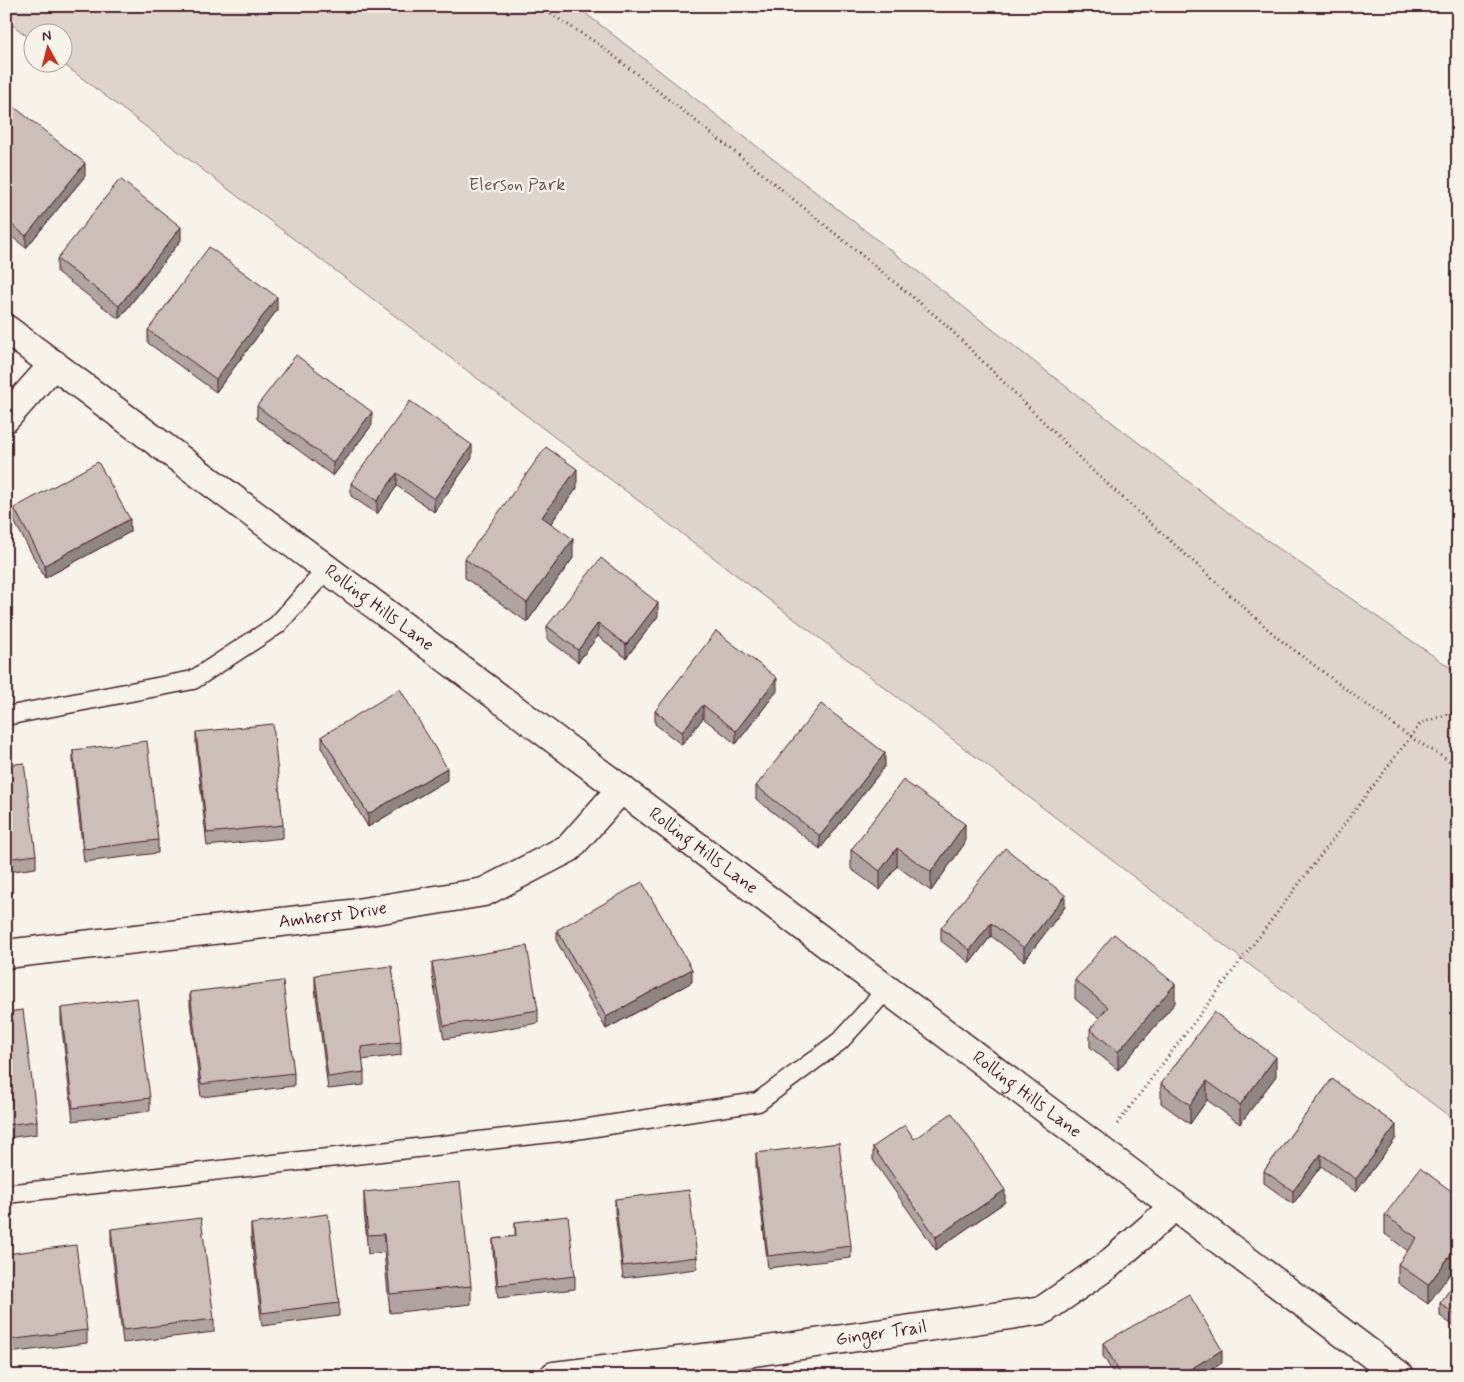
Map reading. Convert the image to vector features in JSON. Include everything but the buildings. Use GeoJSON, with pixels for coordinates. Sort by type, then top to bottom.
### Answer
{"type":"FeatureCollection","features":[{"type":"Feature","properties":{"kind":"street","name":"Rolling Hills Lane"},"geometry":{"type":"LineString","coordinates":[[6,329],[621,789],[1400,1376]]}},
{"type":"Feature","properties":{"kind":"street"},"geometry":{"type":"LineString","coordinates":[[6,418],[54,364]]}},
{"type":"Feature","properties":{"kind":"street","name":"Amherst Drive"},"geometry":{"type":"LineString","coordinates":[[6,954],[351,914],[484,892],[569,848],[621,789]]}},
{"type":"Feature","properties":{"kind":"street","name":"Ginger Trail"},"geometry":{"type":"LineString","coordinates":[[554,1376],[754,1352],[1043,1310],[1108,1266],[1175,1206]]}},
{"type":"Feature","properties":{"kind":"lane"},"geometry":{"type":"LineString","coordinates":[[6,716],[193,680],[276,625],[326,569]]}},
{"type":"Feature","properties":{"kind":"lane"},"geometry":{"type":"LineString","coordinates":[[6,1194],[569,1132],[758,1102],[840,1040],[887,989]]}},
{"type":"Feature","properties":{"kind":"path"},"geometry":{"type":"LineString","coordinates":[[538,6],[600,45],[773,182],[943,322],[1092,470],[1279,639],[1410,737],[1458,766]]}},
{"type":"Feature","properties":{"kind":"path"},"geometry":{"type":"LineString","coordinates":[[1098,1148],[1421,723],[1458,711]]}},
{"type":"Feature","properties":{"kind":"green space","name":"Elerson Park"},"geometry":{"type":"Polygon","coordinates":[[[6,6],[576,6],[1238,520],[1458,673],[1458,1123],[72,71],[72,22],[22,22],[22,32],[6,20],[6,6]]]}}]}
